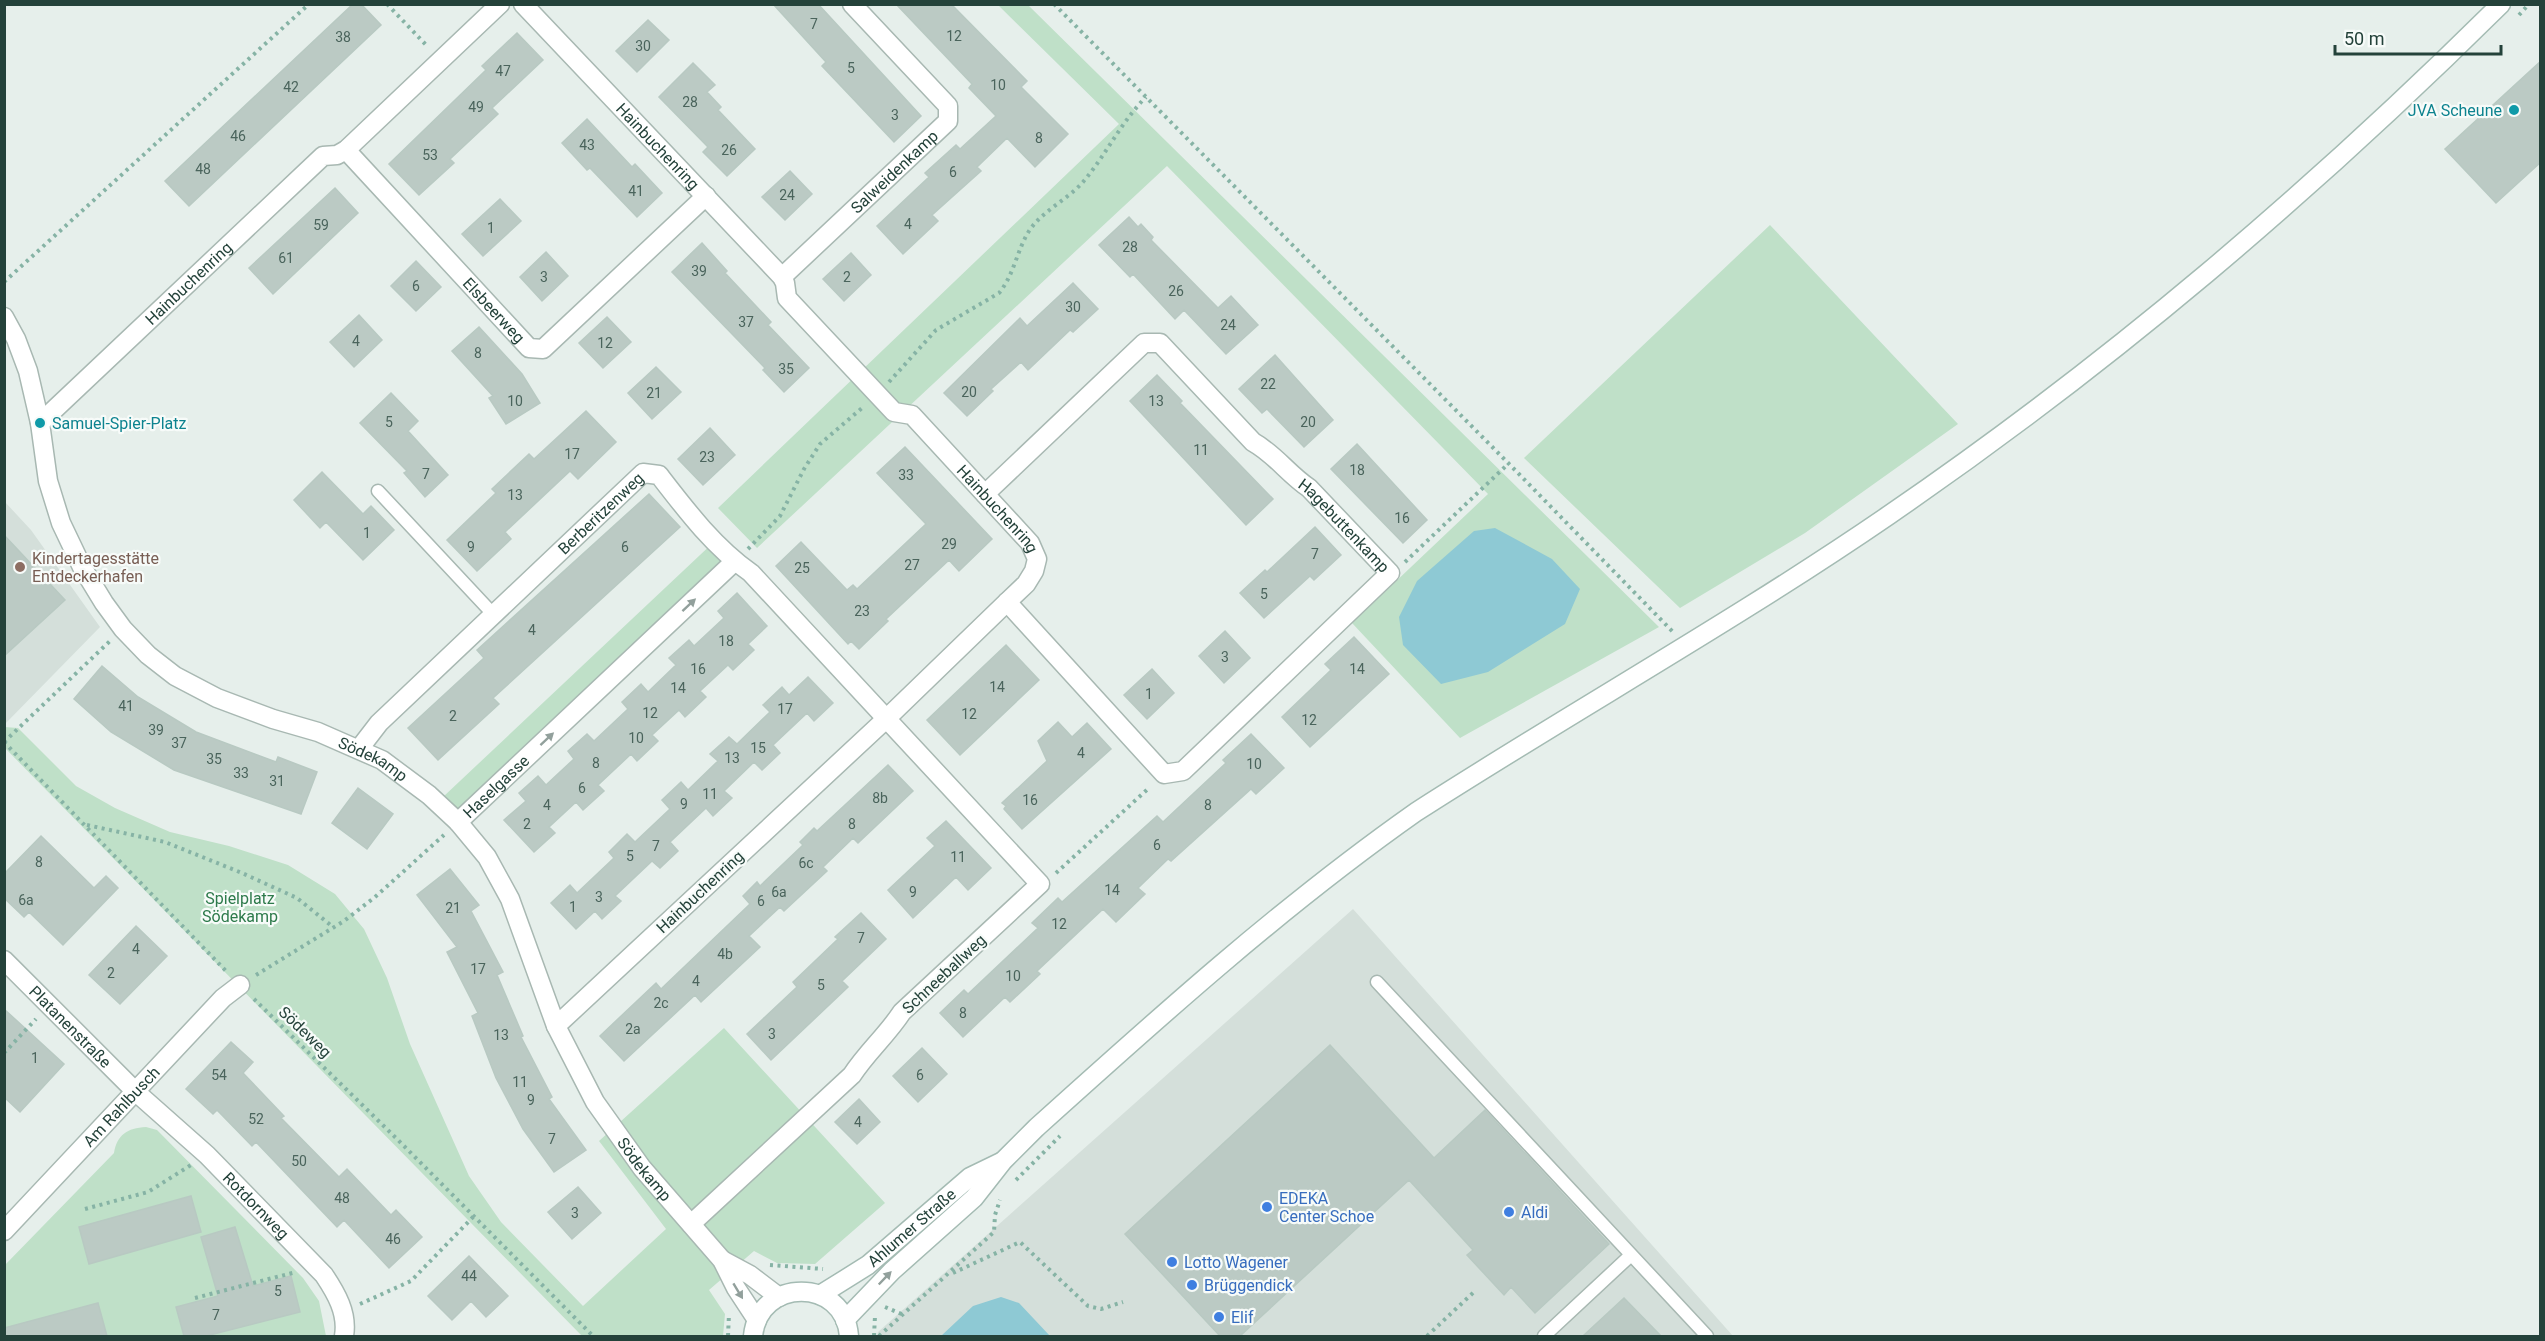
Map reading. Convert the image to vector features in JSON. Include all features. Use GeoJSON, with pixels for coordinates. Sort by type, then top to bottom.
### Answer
{"type":"FeatureCollection","features":[{"type":"Feature","properties":{"kind":"street","name":"Hainbuchenring"},"geometry":{"type":"LineString","coordinates":[[40,423],[323,156],[337,155],[346,150],[500,4]]}},
{"type":"Feature","properties":{"kind":"street","name":"Hainbuchenring"},"geometry":{"type":"LineString","coordinates":[[524,4],[782,277],[787,298],[894,412],[912,415],[1030,543],[1037,559],[1034,571],[1026,584],[886,719],[556,1026]]}},
{"type":"Feature","properties":{"kind":"street","name":"Salweidenkamp"},"geometry":{"type":"LineString","coordinates":[[782,277],[948,121],[948,106],[852,4]]}},
{"type":"Feature","properties":{"kind":"street","name":"Ahlumer Straße"},"geometry":{"type":"LineString","coordinates":[[1003,1161],[970,1177],[868,1264],[820,1295],[835,1305],[847,1328],[892,1271],[974,1198],[1003,1161],[1096,1074],[1296,902],[1360,851],[1416,812],[1686,645],[1887,516],[2088,371],[2219,265],[2312,184],[2501,4]]}},
{"type":"Feature","properties":{"kind":"street","name":"Elsbeerweg"},"geometry":{"type":"LineString","coordinates":[[346,150],[529,348],[543,349],[706,196]]}},
{"type":"Feature","properties":{"kind":"street","name":"Södekamp"},"geometry":{"type":"LineString","coordinates":[[4,317],[16,339],[28,371],[40,423],[48,481],[61,523],[88,576],[123,629],[148,655],[174,676],[217,698],[273,719],[318,732],[359,749],[404,775],[458,822],[487,857],[510,899],[556,1026],[577,1071],[616,1133],[642,1168],[722,1260],[755,1328]]}},
{"type":"Feature","properties":{"kind":"street","name":"Hagebuttenkamp"},"geometry":{"type":"LineString","coordinates":[[985,494],[1144,343],[1160,343],[1253,442],[1267,450],[1293,478],[1309,488],[1390,573],[1182,771],[1164,774]]}},
{"type":"Feature","properties":{"kind":"street","name":"Berberitzenweg"},"geometry":{"type":"LineString","coordinates":[[359,749],[379,723],[643,473],[659,475],[693,519],[734,562],[751,573],[886,719]]}},
{"type":"Feature","properties":{"kind":"street","name":"Haselgasse"},"geometry":{"type":"LineString","coordinates":[[458,822],[734,562]]}},
{"type":"Feature","properties":{"kind":"street"},"geometry":{"type":"LineString","coordinates":[[1007,602],[1164,774]]}},
{"type":"Feature","properties":{"kind":"street"},"geometry":{"type":"LineString","coordinates":[[886,719],[1040,884]]}},
{"type":"Feature","properties":{"kind":"street","name":"Schneeballweg"},"geometry":{"type":"LineString","coordinates":[[691,1224],[852,1075],[867,1052],[890,1031],[902,1012],[1040,884]]}},
{"type":"Feature","properties":{"kind":"street","name":"Platanenstraße"},"geometry":{"type":"LineString","coordinates":[[4,960],[137,1093]]}},
{"type":"Feature","properties":{"kind":"street","name":"Am Rahlbusch"},"geometry":{"type":"LineString","coordinates":[[4,1231],[137,1093],[224,998],[240,985]]}},
{"type":"Feature","properties":{"kind":"street","name":"Rotdornweg"},"geometry":{"type":"LineString","coordinates":[[137,1093],[207,1155],[324,1275],[336,1292],[343,1311],[344,1336]]}},
{"type":"Feature","properties":{"kind":"street","name":"Södekamp"},"geometry":{"type":"LineString","coordinates":[[722,1260],[750,1275],[779,1297]]}},
{"type":"Feature","properties":{"kind":"street"},"geometry":{"type":"LineString","coordinates":[[755,1328],[762,1311],[779,1297],[799,1291],[820,1295]]}},
{"type":"Feature","properties":{"kind":"lane"},"geometry":{"type":"LineString","coordinates":[[378,491],[493,614]]}},
{"type":"Feature","properties":{"kind":"lane"},"geometry":{"type":"LineString","coordinates":[[1377,982],[1707,1336]]}},
{"type":"Feature","properties":{"kind":"lane"},"geometry":{"type":"LineString","coordinates":[[1544,1336],[1631,1255]]}},
{"type":"Feature","properties":{"kind":"path"},"geometry":{"type":"LineString","coordinates":[[4,282],[309,4]]}},
{"type":"Feature","properties":{"kind":"path"},"geometry":{"type":"LineString","coordinates":[[387,4],[441,60]]}},
{"type":"Feature","properties":{"kind":"path"},"geometry":{"type":"LineString","coordinates":[[1054,4],[1686,645]]}},
{"type":"Feature","properties":{"kind":"path"},"geometry":{"type":"LineString","coordinates":[[734,562],[780,516],[804,469],[820,444],[877,394],[936,330],[999,293],[1006,285],[1030,229],[1084,180],[1132,112],[1146,97]]}},
{"type":"Feature","properties":{"kind":"path"},"geometry":{"type":"LineString","coordinates":[[1390,573],[1406,562],[1508,464]]}},
{"type":"Feature","properties":{"kind":"path"},"geometry":{"type":"LineString","coordinates":[[4,742],[123,629]]}},
{"type":"Feature","properties":{"kind":"path","name":"Södeweg"},"geometry":{"type":"LineString","coordinates":[[4,742],[240,985],[593,1336]]}},
{"type":"Feature","properties":{"kind":"path"},"geometry":{"type":"LineString","coordinates":[[1040,884],[1059,871],[1164,774]]}},
{"type":"Feature","properties":{"kind":"path","name":"Haselgasse"},"geometry":{"type":"LineString","coordinates":[[240,985],[333,927],[375,897],[458,822]]}},
{"type":"Feature","properties":{"kind":"path"},"geometry":{"type":"LineString","coordinates":[[86,825],[165,842],[242,873],[297,898],[333,927]]}},
{"type":"Feature","properties":{"kind":"path"},"geometry":{"type":"LineString","coordinates":[[4,1053],[49,1006]]}},
{"type":"Feature","properties":{"kind":"path"},"geometry":{"type":"LineString","coordinates":[[85,1209],[148,1192],[207,1155]]}},
{"type":"Feature","properties":{"kind":"path"},"geometry":{"type":"LineString","coordinates":[[879,1336],[994,1232],[997,1209]]}},
{"type":"Feature","properties":{"kind":"path"},"geometry":{"type":"LineString","coordinates":[[343,1311],[411,1281],[474,1216]]}},
{"type":"Feature","properties":{"kind":"path"},"geometry":{"type":"LineString","coordinates":[[950,1274],[1020,1242],[1088,1306],[1101,1309],[1123,1302]]}},
{"type":"Feature","properties":{"kind":"path"},"geometry":{"type":"LineString","coordinates":[[195,1298],[295,1272],[309,1258]]}},
{"type":"Feature","properties":{"kind":"path"},"geometry":{"type":"LineString","coordinates":[[1427,1336],[1475,1292]]}},
{"type":"Feature","properties":{"kind":"path"},"geometry":{"type":"LineString","coordinates":[[876,1304],[904,1315]]}},
{"type":"Feature","properties":{"kind":"shaded area"},"geometry":{"type":"Polygon","coordinates":[[[5,502],[31,530],[100,627],[5,724],[5,502]]]}},
{"type":"Feature","properties":{"kind":"shaded area"},"geometry":{"type":"Polygon","coordinates":[[[1353,909],[1733,1336],[877,1336],[878,1332],[1353,909]]]}},
{"type":"Feature","properties":{"kind":"green space"},"geometry":{"type":"Polygon","coordinates":[[[998,5],[1028,5],[1659,627],[1460,738],[1352,623],[1488,494],[1167,166],[757,548],[718,508],[1119,124],[998,5]]]}},
{"type":"Feature","properties":{"kind":"green space"},"geometry":{"type":"Polygon","coordinates":[[[1770,225],[1958,424],[1805,533],[1680,608],[1524,458],[1770,225]]]}},
{"type":"Feature","properties":{"kind":"green space"},"geometry":{"type":"Polygon","coordinates":[[[717,539],[734,557],[459,813],[443,797],[717,539]]]}},
{"type":"Feature","properties":{"kind":"green space","name":"Spielplatz Södekamp"},"geometry":{"type":"Polygon","coordinates":[[[4,727],[18,728],[76,786],[115,808],[170,832],[229,846],[288,865],[335,894],[364,929],[387,978],[410,1044],[469,1176],[501,1222],[583,1306],[666,1229],[599,1141],[724,1028],[885,1203],[815,1264],[777,1263],[754,1251],[709,1290],[725,1314],[723,1336],[582,1336],[5,748],[4,727]]]}},
{"type":"Feature","properties":{"kind":"green space"},"geometry":{"type":"Polygon","coordinates":[[[146,1127],[157,1130],[303,1278],[319,1301],[326,1336],[5,1336],[4,1266],[114,1153],[120,1137],[133,1129],[146,1127]]]}},
{"type":"Feature","properties":{"kind":"water"},"geometry":{"type":"Polygon","coordinates":[[[1495,528],[1552,559],[1580,589],[1565,624],[1488,672],[1441,684],[1403,645],[1399,617],[1417,581],[1474,531],[1495,528]]]}},
{"type":"Feature","properties":{"kind":"water"},"geometry":{"type":"Polygon","coordinates":[[[1001,1297],[1019,1303],[1050,1336],[941,1336],[973,1306],[1001,1297]]]}},
{"type":"Feature","properties":{"kind":"building"},"geometry":{"type":"Polygon","coordinates":[[[353,4],[361,4],[381,25],[189,206],[165,181],[353,4]]]}},
{"type":"Feature","properties":{"kind":"building"},"geometry":{"type":"Polygon","coordinates":[[[773,4],[818,4],[921,116],[894,142],[822,66],[826,62],[773,4]]]}},
{"type":"Feature","properties":{"kind":"building"},"geometry":{"type":"Polygon","coordinates":[[[896,4],[951,4],[1027,81],[1021,87],[1068,134],[1035,167],[1007,138],[977,167],[981,171],[932,215],[938,221],[903,254],[877,226],[929,177],[925,173],[956,145],[960,149],[996,116],[969,88],[972,84],[896,4]]]}},
{"type":"Feature","properties":{"kind":"building"},"geometry":{"type":"Polygon","coordinates":[[[648,20],[669,40],[637,72],[616,51],[648,20]]]}},
{"type":"Feature","properties":{"kind":"building"},"geometry":{"type":"Polygon","coordinates":[[[517,33],[543,60],[492,108],[498,114],[450,159],[454,163],[419,195],[389,164],[486,70],[482,66],[517,33]]]}},
{"type":"Feature","properties":{"kind":"building","name":"JVA Scheune"},"geometry":{"type":"Polygon","coordinates":[[[2541,61],[2541,162],[2496,203],[2445,149],[2541,61]]]}},
{"type":"Feature","properties":{"kind":"building"},"geometry":{"type":"Polygon","coordinates":[[[693,63],[715,85],[707,92],[721,107],[718,110],[755,149],[727,176],[703,152],[708,147],[659,97],[693,63]]]}},
{"type":"Feature","properties":{"kind":"building"},"geometry":{"type":"Polygon","coordinates":[[[587,119],[632,167],[635,164],[662,193],[637,217],[590,168],[587,170],[562,143],[587,119]]]}},
{"type":"Feature","properties":{"kind":"building"},"geometry":{"type":"Polygon","coordinates":[[[790,171],[812,194],[785,220],[762,197],[790,171]]]}},
{"type":"Feature","properties":{"kind":"building"},"geometry":{"type":"Polygon","coordinates":[[[335,188],[358,213],[273,294],[249,268],[335,188]]]}},
{"type":"Feature","properties":{"kind":"building"},"geometry":{"type":"Polygon","coordinates":[[[500,199],[521,221],[483,256],[462,234],[500,199]]]}},
{"type":"Feature","properties":{"kind":"building"},"geometry":{"type":"Polygon","coordinates":[[[1129,217],[1138,227],[1141,224],[1153,237],[1151,240],[1218,308],[1231,296],[1258,325],[1226,354],[1184,310],[1175,319],[1133,274],[1130,277],[1099,245],[1129,217]]]}},
{"type":"Feature","properties":{"kind":"building"},"geometry":{"type":"Polygon","coordinates":[[[702,243],[727,271],[725,273],[771,322],[768,325],[809,368],[784,392],[763,370],[765,368],[672,272],[702,243]]]}},
{"type":"Feature","properties":{"kind":"building"},"geometry":{"type":"Polygon","coordinates":[[[546,252],[568,276],[542,301],[520,277],[546,252]]]}},
{"type":"Feature","properties":{"kind":"building"},"geometry":{"type":"Polygon","coordinates":[[[851,253],[871,275],[844,301],[823,279],[851,253]]]}},
{"type":"Feature","properties":{"kind":"building"},"geometry":{"type":"Polygon","coordinates":[[[416,261],[441,287],[416,311],[391,286],[416,261]]]}},
{"type":"Feature","properties":{"kind":"building"},"geometry":{"type":"Polygon","coordinates":[[[1073,283],[1098,309],[1073,332],[1070,330],[1028,370],[1021,362],[991,389],[993,391],[967,416],[944,393],[1020,318],[1027,326],[1073,283]]]}},
{"type":"Feature","properties":{"kind":"building"},"geometry":{"type":"Polygon","coordinates":[[[359,315],[382,340],[354,367],[330,342],[359,315]]]}},
{"type":"Feature","properties":{"kind":"building"},"geometry":{"type":"Polygon","coordinates":[[[607,317],[631,342],[603,368],[579,343],[607,317]]]}},
{"type":"Feature","properties":{"kind":"building"},"geometry":{"type":"Polygon","coordinates":[[[479,327],[522,374],[540,403],[506,424],[489,398],[493,396],[452,351],[479,327]]]}},
{"type":"Feature","properties":{"kind":"building"},"geometry":{"type":"Polygon","coordinates":[[[1275,355],[1333,420],[1304,447],[1267,409],[1262,413],[1239,389],[1275,355]]]}},
{"type":"Feature","properties":{"kind":"building"},"geometry":{"type":"Polygon","coordinates":[[[656,367],[681,392],[652,419],[628,393],[656,367]]]}},
{"type":"Feature","properties":{"kind":"building"},"geometry":{"type":"Polygon","coordinates":[[[1157,375],[1182,401],[1180,403],[1273,499],[1246,525],[1130,401],[1157,375]]]}},
{"type":"Feature","properties":{"kind":"building"},"geometry":{"type":"Polygon","coordinates":[[[391,393],[418,421],[408,431],[448,475],[425,497],[404,473],[407,471],[360,423],[391,393]]]}},
{"type":"Feature","properties":{"kind":"building"},"geometry":{"type":"Polygon","coordinates":[[[586,411],[616,442],[578,479],[570,471],[505,532],[511,539],[477,571],[447,540],[496,493],[492,489],[529,454],[534,459],[586,411]]]}},
{"type":"Feature","properties":{"kind":"building"},"geometry":{"type":"Polygon","coordinates":[[[710,428],[735,455],[703,485],[678,459],[710,428]]]}},
{"type":"Feature","properties":{"kind":"building"},"geometry":{"type":"Polygon","coordinates":[[[1357,444],[1427,520],[1403,543],[1331,469],[1357,444]]]}},
{"type":"Feature","properties":{"kind":"building"},"geometry":{"type":"Polygon","coordinates":[[[905,447],[992,539],[959,571],[949,560],[886,619],[888,621],[859,649],[851,641],[848,644],[776,566],[801,542],[847,590],[853,585],[857,589],[926,524],[877,473],[905,447]]]}},
{"type":"Feature","properties":{"kind":"building"},"geometry":{"type":"Polygon","coordinates":[[[322,472],[363,514],[371,506],[394,530],[363,560],[326,522],[320,528],[294,500],[322,472]]]}},
{"type":"Feature","properties":{"kind":"building"},"geometry":{"type":"Polygon","coordinates":[[[649,494],[680,527],[493,698],[499,704],[438,760],[408,728],[484,658],[477,650],[649,494]]]}},
{"type":"Feature","properties":{"kind":"building"},"geometry":{"type":"Polygon","coordinates":[[[1315,527],[1341,555],[1314,580],[1310,576],[1264,618],[1240,593],[1265,570],[1267,572],[1315,527]]]}},
{"type":"Feature","properties":{"kind":"building","name":"Kindertagesstätte Entdeckerhafen"},"geometry":{"type":"Polygon","coordinates":[[[4,535],[65,600],[4,656],[4,535]]]}},
{"type":"Feature","properties":{"kind":"building"},"geometry":{"type":"Polygon","coordinates":[[[737,593],[767,626],[748,644],[754,650],[733,670],[728,665],[700,691],[706,697],[685,717],[679,710],[652,735],[658,741],[637,761],[631,754],[598,785],[604,791],[583,810],[576,802],[549,827],[555,833],[534,852],[504,820],[526,801],[519,793],[538,776],[546,785],[574,759],[568,751],[587,734],[594,741],[628,709],[622,702],[641,684],[648,692],[676,665],[669,658],[689,640],[694,646],[724,618],[718,611],[737,593]]]}},
{"type":"Feature","properties":{"kind":"building"},"geometry":{"type":"Polygon","coordinates":[[[1225,631],[1250,658],[1224,683],[1199,656],[1225,631]]]}},
{"type":"Feature","properties":{"kind":"building"},"geometry":{"type":"Polygon","coordinates":[[[1354,637],[1389,674],[1310,747],[1282,717],[1331,670],[1325,664],[1354,637]]]}},
{"type":"Feature","properties":{"kind":"building"},"geometry":{"type":"Polygon","coordinates":[[[1006,645],[1039,680],[960,755],[927,720],[1006,645]]]}},
{"type":"Feature","properties":{"kind":"building"},"geometry":{"type":"Polygon","coordinates":[[[102,666],[138,697],[196,732],[276,762],[278,757],[317,772],[301,814],[174,770],[111,732],[74,699],[102,666]]]}},
{"type":"Feature","properties":{"kind":"building"},"geometry":{"type":"Polygon","coordinates":[[[1152,669],[1174,693],[1147,719],[1124,695],[1152,669]]]}},
{"type":"Feature","properties":{"kind":"building"},"geometry":{"type":"Polygon","coordinates":[[[808,677],[833,703],[814,721],[807,713],[773,745],[780,753],[762,770],[754,762],[724,791],[732,798],[713,816],[706,808],[670,842],[678,851],[660,868],[652,861],[615,896],[621,901],[602,919],[595,911],[576,929],[551,903],[570,885],[577,893],[614,858],[609,852],[627,834],[635,842],[670,809],[662,800],[681,782],[688,790],[718,761],[710,754],[729,737],[737,744],[770,712],[763,705],[782,687],[789,695],[808,677]]]}},
{"type":"Feature","properties":{"kind":"building"},"geometry":{"type":"Polygon","coordinates":[[[1058,722],[1072,737],[1087,723],[1111,749],[1022,829],[1004,809],[1006,806],[1002,803],[1047,761],[1038,741],[1058,722]]]}},
{"type":"Feature","properties":{"kind":"building"},"geometry":{"type":"Polygon","coordinates":[[[1251,734],[1284,768],[1256,794],[1251,789],[1171,861],[1168,859],[1138,888],[1145,894],[1116,922],[1103,909],[1037,971],[1040,974],[1010,1002],[1005,997],[963,1037],[940,1013],[964,990],[968,994],[1038,928],[1032,923],[1058,898],[1062,902],[1157,816],[1163,822],[1226,763],[1223,760],[1251,734]]]}},
{"type":"Feature","properties":{"kind":"building"},"geometry":{"type":"Polygon","coordinates":[[[888,765],[913,791],[858,843],[853,838],[823,867],[827,871],[784,911],[780,907],[749,936],[760,947],[701,1002],[695,995],[624,1061],[600,1036],[656,983],[661,989],[750,904],[743,896],[757,882],[760,886],[803,845],[800,842],[814,828],[817,831],[888,765]]]}},
{"type":"Feature","properties":{"kind":"building"},"geometry":{"type":"Polygon","coordinates":[[[358,788],[393,814],[367,849],[332,823],[358,788]]]}},
{"type":"Feature","properties":{"kind":"building"},"geometry":{"type":"Polygon","coordinates":[[[946,821],[991,868],[968,890],[956,877],[913,918],[888,890],[935,846],[927,838],[946,821]]]}},
{"type":"Feature","properties":{"kind":"building"},"geometry":{"type":"Polygon","coordinates":[[[41,836],[94,888],[106,876],[118,888],[63,945],[29,912],[24,917],[4,898],[4,874],[41,836]]]}},
{"type":"Feature","properties":{"kind":"building"},"geometry":{"type":"Polygon","coordinates":[[[450,869],[479,905],[471,911],[503,972],[497,975],[523,1036],[521,1037],[552,1097],[549,1099],[586,1150],[554,1172],[523,1129],[496,1078],[472,1016],[478,1013],[447,952],[457,947],[417,895],[450,869]]]}},
{"type":"Feature","properties":{"kind":"building"},"geometry":{"type":"Polygon","coordinates":[[[861,913],[886,939],[842,981],[848,987],[771,1060],[747,1034],[797,987],[793,982],[838,939],[835,937],[861,913]]]}},
{"type":"Feature","properties":{"kind":"building"},"geometry":{"type":"Polygon","coordinates":[[[136,926],[167,956],[120,1004],[89,975],[136,926]]]}},
{"type":"Feature","properties":{"kind":"building"},"geometry":{"type":"Polygon","coordinates":[[[4,1009],[64,1064],[20,1112],[4,1097],[4,1009]]]}},
{"type":"Feature","properties":{"kind":"building"},"geometry":{"type":"Polygon","coordinates":[[[231,1042],[253,1062],[243,1073],[284,1116],[281,1118],[339,1177],[347,1169],[391,1215],[396,1210],[422,1237],[389,1268],[344,1220],[337,1227],[256,1142],[252,1146],[217,1110],[213,1114],[186,1089],[231,1042]]]}},
{"type":"Feature","properties":{"kind":"building","name":"EDEKA Center Schoe"},"geometry":{"type":"Polygon","coordinates":[[[1330,1045],[1434,1158],[1485,1110],[1609,1244],[1535,1313],[1511,1287],[1504,1295],[1467,1255],[1473,1250],[1409,1180],[1240,1336],[1220,1336],[1125,1234],[1330,1045]]]}},
{"type":"Feature","properties":{"kind":"building"},"geometry":{"type":"Polygon","coordinates":[[[922,1048],[947,1074],[918,1102],[893,1076],[922,1048]]]}},
{"type":"Feature","properties":{"kind":"building"},"geometry":{"type":"Polygon","coordinates":[[[859,1099],[880,1122],[857,1144],[835,1122],[859,1099]]]}},
{"type":"Feature","properties":{"kind":"building"},"geometry":{"type":"Polygon","coordinates":[[[578,1187],[601,1213],[572,1239],[548,1212],[578,1187]]]}},
{"type":"Feature","properties":{"kind":"building"},"geometry":{"type":"Polygon","coordinates":[[[191,1196],[201,1232],[89,1264],[79,1227],[191,1196]]]}},
{"type":"Feature","properties":{"kind":"building"},"geometry":{"type":"Polygon","coordinates":[[[235,1227],[253,1286],[291,1276],[300,1312],[206,1336],[184,1336],[176,1307],[218,1296],[201,1237],[235,1227]]]}},
{"type":"Feature","properties":{"kind":"building"},"geometry":{"type":"Polygon","coordinates":[[[469,1256],[508,1296],[486,1317],[471,1301],[452,1320],[428,1296],[469,1256]]]}},
{"type":"Feature","properties":{"kind":"building"},"geometry":{"type":"Polygon","coordinates":[[[1624,1298],[1661,1336],[1583,1336],[1624,1298]]]}},
{"type":"Feature","properties":{"kind":"building"},"geometry":{"type":"Polygon","coordinates":[[[98,1303],[107,1336],[4,1336],[4,1328],[98,1303]]]}},
{"type":"Feature","properties":{"kind":"place","name":"JVA Scheune"},"geometry":{"type":"Point","coordinates":[2514,110]}},
{"type":"Feature","properties":{"kind":"place","name":"Samuel-Spier-Platz"},"geometry":{"type":"Point","coordinates":[40,423]}},
{"type":"Feature","properties":{"kind":"place","name":"Kindertagesstätte Entdeckerhafen"},"geometry":{"type":"Point","coordinates":[20,567]}},
{"type":"Feature","properties":{"kind":"place","name":"EDEKA Center Schoe"},"geometry":{"type":"Point","coordinates":[1267,1207]}},
{"type":"Feature","properties":{"kind":"place","name":"Aldi"},"geometry":{"type":"Point","coordinates":[1509,1212]}},
{"type":"Feature","properties":{"kind":"place","name":"Lotto Wagener"},"geometry":{"type":"Point","coordinates":[1172,1262]}},
{"type":"Feature","properties":{"kind":"place","name":"Brüggendick"},"geometry":{"type":"Point","coordinates":[1192,1285]}},
{"type":"Feature","properties":{"kind":"place","name":"Elif"},"geometry":{"type":"Point","coordinates":[1219,1317]}}]}
